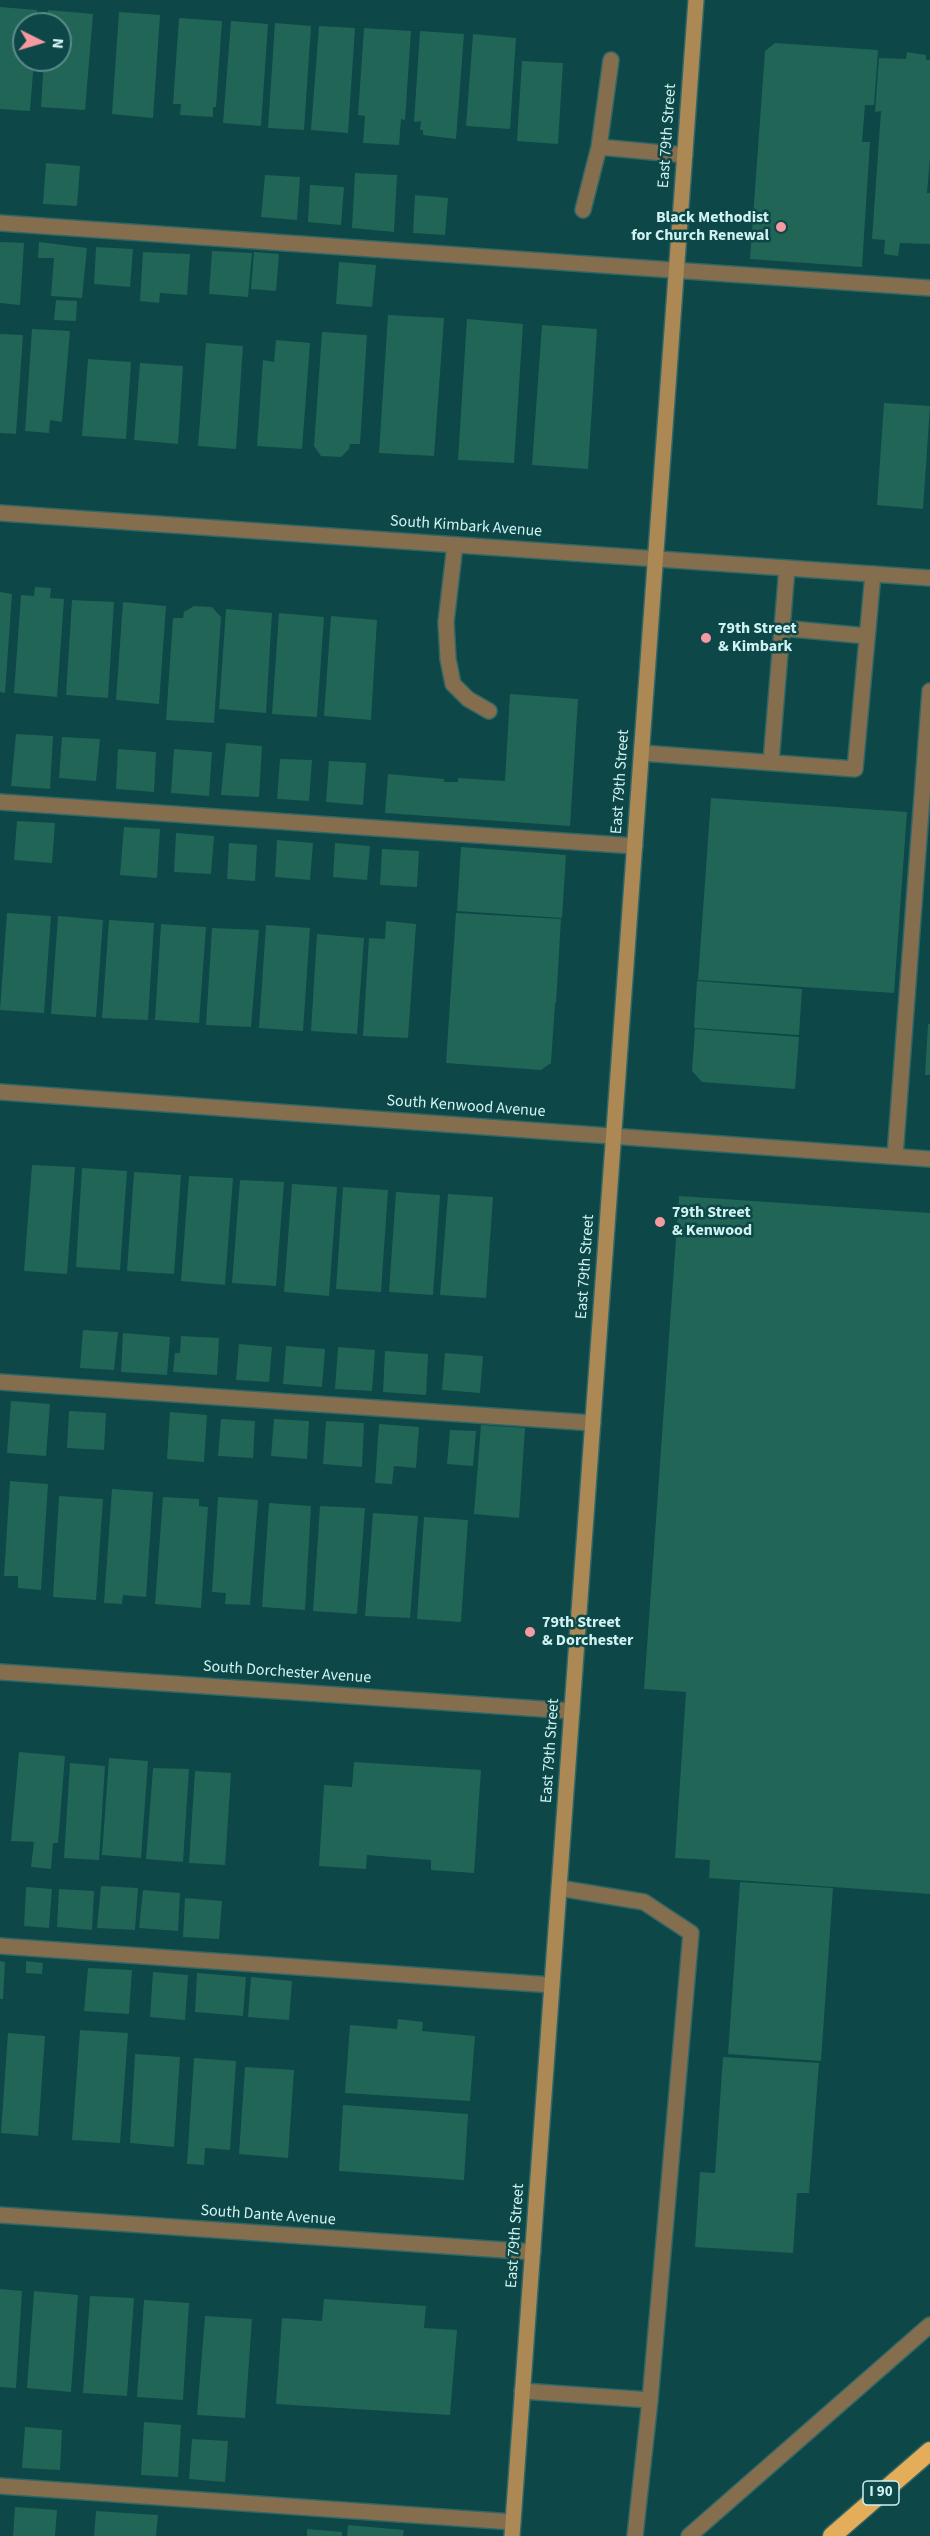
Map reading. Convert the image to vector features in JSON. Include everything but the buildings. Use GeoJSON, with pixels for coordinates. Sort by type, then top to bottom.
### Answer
{"type":"FeatureCollection","features":[{"type":"Feature","properties":{"kind":"highway","name":"I 90"},"geometry":{"type":"LineString","coordinates":[[832,2536],[930,2451]]}},
{"type":"Feature","properties":{"kind":"main road","name":"East 79th Street"},"geometry":{"type":"LineString","coordinates":[[512,2529],[696,0]]}},
{"type":"Feature","properties":{"kind":"street"},"geometry":{"type":"LineString","coordinates":[[583,210],[599,147],[611,60]]}},
{"type":"Feature","properties":{"kind":"street"},"geometry":{"type":"LineString","coordinates":[[599,147],[685,154]]}},
{"type":"Feature","properties":{"kind":"street"},"geometry":{"type":"LineString","coordinates":[[0,222],[930,288]]}},
{"type":"Feature","properties":{"kind":"street","name":"South Kimbark Avenue"},"geometry":{"type":"LineString","coordinates":[[0,513],[930,578]]}},
{"type":"Feature","properties":{"kind":"street"},"geometry":{"type":"LineString","coordinates":[[455,545],[446,622],[448,659],[453,684],[468,699],[489,711]]}},
{"type":"Feature","properties":{"kind":"street"},"geometry":{"type":"LineString","coordinates":[[771,762],[787,568]]}},
{"type":"Feature","properties":{"kind":"street"},"geometry":{"type":"LineString","coordinates":[[642,753],[855,769],[873,574]]}},
{"type":"Feature","properties":{"kind":"street"},"geometry":{"type":"LineString","coordinates":[[782,627],[867,636]]}},
{"type":"Feature","properties":{"kind":"street"},"geometry":{"type":"LineString","coordinates":[[895,1156],[924,865],[930,691]]}},
{"type":"Feature","properties":{"kind":"street"},"geometry":{"type":"LineString","coordinates":[[0,802],[635,846]]}},
{"type":"Feature","properties":{"kind":"street","name":"South Kenwood Avenue"},"geometry":{"type":"LineString","coordinates":[[0,1092],[930,1159]]}},
{"type":"Feature","properties":{"kind":"street"},"geometry":{"type":"LineString","coordinates":[[0,1382],[593,1423]]}},
{"type":"Feature","properties":{"kind":"street","name":"South Dorchester Avenue"},"geometry":{"type":"LineString","coordinates":[[0,1672],[572,1711]]}},
{"type":"Feature","properties":{"kind":"street"},"geometry":{"type":"LineString","coordinates":[[559,1888],[644,1902],[691,1933],[650,2400],[635,2536]]}},
{"type":"Feature","properties":{"kind":"street"},"geometry":{"type":"LineString","coordinates":[[0,1946],[552,1985]]}},
{"type":"Feature","properties":{"kind":"street","name":"South Dante Avenue"},"geometry":{"type":"LineString","coordinates":[[0,2215],[533,2252]]}},
{"type":"Feature","properties":{"kind":"street"},"geometry":{"type":"LineString","coordinates":[[689,2536],[930,2325]]}},
{"type":"Feature","properties":{"kind":"street"},"geometry":{"type":"LineString","coordinates":[[522,2391],[650,2400]]}},
{"type":"Feature","properties":{"kind":"street"},"geometry":{"type":"LineString","coordinates":[[0,2486],[512,2529]]}},
{"type":"Feature","properties":{"kind":"place","name":"Black Methodist for Church Renewal"},"geometry":{"type":"Point","coordinates":[781,227]}},
{"type":"Feature","properties":{"kind":"place","name":"79th Street & Kimbark"},"geometry":{"type":"Point","coordinates":[706,638]}},
{"type":"Feature","properties":{"kind":"place","name":"79th Street & Kenwood"},"geometry":{"type":"Point","coordinates":[660,1222]}},
{"type":"Feature","properties":{"kind":"place","name":"79th Street & Dorchester"},"geometry":{"type":"Point","coordinates":[530,1632]}}]}
